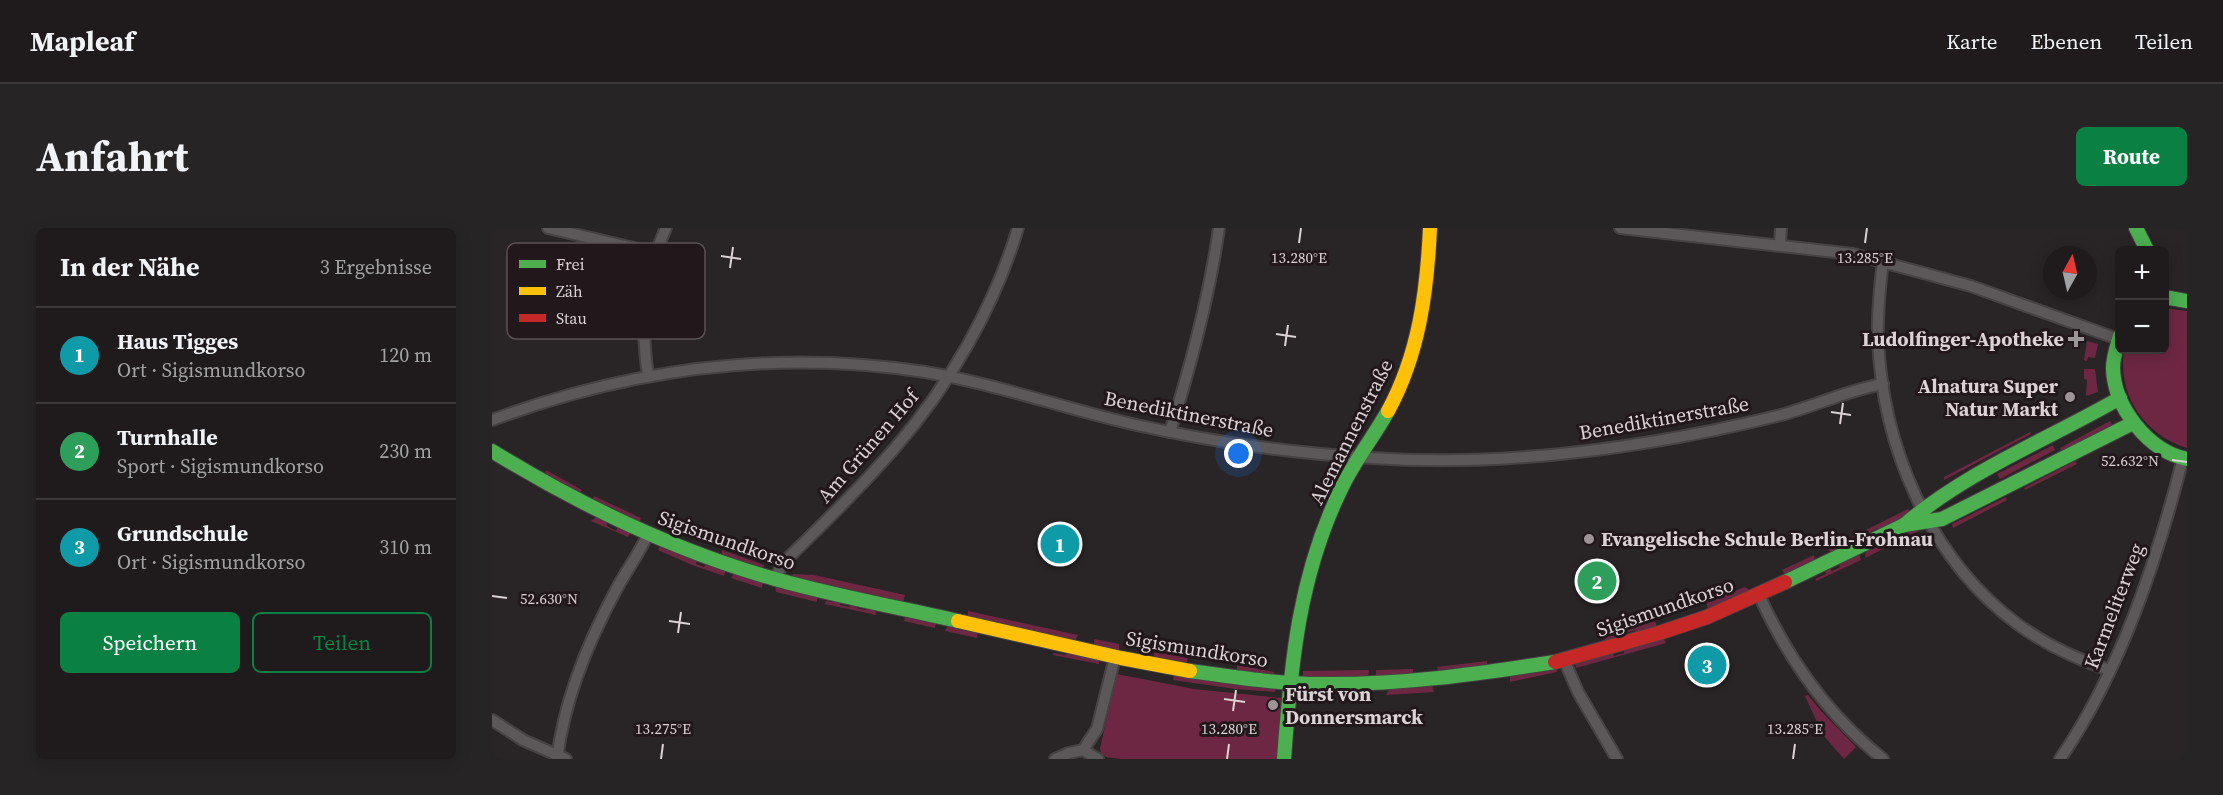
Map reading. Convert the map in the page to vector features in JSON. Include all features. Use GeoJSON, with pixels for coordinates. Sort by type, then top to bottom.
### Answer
{"type":"FeatureCollection","features":[{"type":"Feature","properties":{"kind":"street"},"geometry":{"type":"LineString","coordinates":[[548,228],[612,243]]}},
{"type":"Feature","properties":{"kind":"street"},"geometry":{"type":"LineString","coordinates":[[659,243],[666,228]]}},
{"type":"Feature","properties":{"kind":"street","name":"Am Grünen Hof"},"geometry":{"type":"LineString","coordinates":[[775,579],[783,564],[895,448],[948,377],[984,312],[1002,273],[1018,228]]}},
{"type":"Feature","properties":{"kind":"street"},"geometry":{"type":"LineString","coordinates":[[1170,432],[1204,310],[1219,228]]}},
{"type":"Feature","properties":{"kind":"street","name":"Alemannenstraße"},"geometry":{"type":"LineString","coordinates":[[1284,759],[1289,682],[1296,625],[1308,575],[1337,497],[1405,377],[1420,328],[1428,279],[1430,228]]}},
{"type":"Feature","properties":{"kind":"street"},"geometry":{"type":"LineString","coordinates":[[1620,228],[1780,244],[1853,254],[2017,302],[2115,336]]}},
{"type":"Feature","properties":{"kind":"street"},"geometry":{"type":"LineString","coordinates":[[1780,244],[1781,228]]}},
{"type":"Feature","properties":{"kind":"street"},"geometry":{"type":"LineString","coordinates":[[2136,228],[2145,246]]}},
{"type":"Feature","properties":{"kind":"street"},"geometry":{"type":"LineString","coordinates":[[1883,261],[1879,292],[1878,337],[1883,384],[1894,441],[1922,508],[1967,576],[2016,623],[2070,655],[2109,670]]}},
{"type":"Feature","properties":{"kind":"street"},"geometry":{"type":"LineString","coordinates":[[2169,294],[2187,301]]}},
{"type":"Feature","properties":{"kind":"street"},"geometry":{"type":"LineString","coordinates":[[644,339],[648,375]]}},
{"type":"Feature","properties":{"kind":"street"},"geometry":{"type":"LineString","coordinates":[[2116,354],[2113,370],[2120,398],[2133,423],[2157,445],[2185,459]]}},
{"type":"Feature","properties":{"kind":"street","name":"Benediktinerstraße"},"geometry":{"type":"LineString","coordinates":[[492,420],[569,394],[648,375],[734,364],[822,362],[867,365],[948,377],[1170,432],[1289,450],[1359,457],[1442,461],[1594,451],[1674,438],[1780,415],[1883,384]]}},
{"type":"Feature","properties":{"kind":"street","name":"Sigismundkorso"},"geometry":{"type":"LineString","coordinates":[[492,451],[550,486],[648,534],[775,579],[1115,657],[1189,671],[1289,682],[1360,684],[1432,680],[1505,671],[1564,660],[1707,617],[1904,525],[1922,508],[1964,480],[2120,398]]}},
{"type":"Feature","properties":{"kind":"street","name":"Sigismundkorso"},"geometry":{"type":"LineString","coordinates":[[1904,525],[1942,519],[1972,506],[2133,423]]}},
{"type":"Feature","properties":{"kind":"street","name":"Karmeliterweg"},"geometry":{"type":"LineString","coordinates":[[2060,759],[2094,704],[2130,624],[2185,459]]}},
{"type":"Feature","properties":{"kind":"street"},"geometry":{"type":"LineString","coordinates":[[492,720],[523,740],[560,758],[571,698],[591,639],[648,534]]}},
{"type":"Feature","properties":{"kind":"street"},"geometry":{"type":"LineString","coordinates":[[1759,594],[1779,636],[1812,687],[1848,729],[1883,759]]}},
{"type":"Feature","properties":{"kind":"street"},"geometry":{"type":"LineString","coordinates":[[1083,750],[1097,729],[1115,657]]}},
{"type":"Feature","properties":{"kind":"street"},"geometry":{"type":"LineString","coordinates":[[1564,660],[1578,692],[1617,759]]}},
{"type":"Feature","properties":{"kind":"street"},"geometry":{"type":"LineString","coordinates":[[1055,759],[1083,750],[1098,759]]}},
{"type":"Feature","properties":{"kind":"shaded area"},"geometry":{"type":"Polygon","coordinates":[[[2169,309],[2187,311],[2187,448],[2172,442],[2146,423],[2130,397],[2123,366],[2124,354],[2169,354],[2169,309]]]}},
{"type":"Feature","properties":{"kind":"shaded area"},"geometry":{"type":"Polygon","coordinates":[[[2087,341],[2098,344],[2095,358],[2088,357],[2087,361],[2084,360],[2087,341]]]}},
{"type":"Feature","properties":{"kind":"shaded area"},"geometry":{"type":"Polygon","coordinates":[[[2084,369],[2095,369],[2098,392],[2086,396],[2087,380],[2084,379],[2084,369]]]}},
{"type":"Feature","properties":{"kind":"shaded area"},"geometry":{"type":"Polygon","coordinates":[[[2110,421],[2114,428],[2063,455],[2060,448],[2110,421]]]}},
{"type":"Feature","properties":{"kind":"shaded area"},"geometry":{"type":"Polygon","coordinates":[[[2030,432],[2031,434],[1944,480],[1944,477],[2030,432]]]}},
{"type":"Feature","properties":{"kind":"shaded area"},"geometry":{"type":"Polygon","coordinates":[[[2053,445],[2055,450],[2000,479],[1997,474],[2053,445]]]}},
{"type":"Feature","properties":{"kind":"shaded area"},"geometry":{"type":"Polygon","coordinates":[[[2075,461],[2077,464],[2025,490],[2024,488],[2075,461]]]}},
{"type":"Feature","properties":{"kind":"shaded area"},"geometry":{"type":"Polygon","coordinates":[[[546,470],[582,490],[579,495],[544,476],[546,470]]]}},
{"type":"Feature","properties":{"kind":"shaded area"},"geometry":{"type":"Polygon","coordinates":[[[594,496],[641,518],[638,524],[592,502],[594,496]]]}},
{"type":"Feature","properties":{"kind":"shaded area"},"geometry":{"type":"Polygon","coordinates":[[[2006,497],[2007,500],[1953,528],[1952,524],[2006,497]]]}},
{"type":"Feature","properties":{"kind":"shaded area"},"geometry":{"type":"Polygon","coordinates":[[[1908,509],[1909,511],[1896,523],[1880,531],[1878,528],[1870,532],[1872,535],[1865,539],[1863,536],[1849,546],[1847,543],[1841,546],[1842,550],[1832,554],[1828,549],[1908,509]]]}},
{"type":"Feature","properties":{"kind":"shaded area"},"geometry":{"type":"Polygon","coordinates":[[[596,517],[606,521],[607,526],[616,531],[618,527],[630,533],[628,537],[591,521],[596,517]]]}},
{"type":"Feature","properties":{"kind":"shaded area"},"geometry":{"type":"Polygon","coordinates":[[[1919,529],[1865,558],[1866,551],[1902,532],[1919,529]]]}},
{"type":"Feature","properties":{"kind":"shaded area"},"geometry":{"type":"Polygon","coordinates":[[[660,546],[697,560],[696,564],[704,567],[706,563],[726,570],[724,576],[658,550],[660,546]]]}},
{"type":"Feature","properties":{"kind":"shaded area"},"geometry":{"type":"Polygon","coordinates":[[[722,550],[764,565],[763,569],[722,556],[722,550]]]}},
{"type":"Feature","properties":{"kind":"shaded area"},"geometry":{"type":"Polygon","coordinates":[[[1859,554],[1861,560],[1816,581],[1815,579],[1826,574],[1825,570],[1830,568],[1832,571],[1840,567],[1839,564],[1859,554]]]}},
{"type":"Feature","properties":{"kind":"shaded area"},"geometry":{"type":"Polygon","coordinates":[[[1814,555],[1815,562],[1786,576],[1782,570],[1814,555]]]}},
{"type":"Feature","properties":{"kind":"shaded area"},"geometry":{"type":"Polygon","coordinates":[[[734,573],[763,581],[762,588],[731,578],[734,573]]]}},
{"type":"Feature","properties":{"kind":"shaded area"},"geometry":{"type":"Polygon","coordinates":[[[793,574],[814,575],[905,595],[903,603],[792,577],[793,574]]]}},
{"type":"Feature","properties":{"kind":"shaded area"},"geometry":{"type":"Polygon","coordinates":[[[775,585],[817,595],[817,602],[776,592],[775,585]]]}},
{"type":"Feature","properties":{"kind":"shaded area"},"geometry":{"type":"Polygon","coordinates":[[[1745,587],[1750,591],[1708,609],[1706,602],[1745,587]]]}},
{"type":"Feature","properties":{"kind":"shaded area"},"geometry":{"type":"Polygon","coordinates":[[[835,599],[841,601],[840,605],[850,607],[851,603],[857,604],[857,608],[866,610],[867,607],[875,608],[876,615],[825,604],[826,601],[834,602],[835,599]]]}},
{"type":"Feature","properties":{"kind":"shaded area"},"geometry":{"type":"Polygon","coordinates":[[[968,611],[1078,635],[1075,641],[967,617],[968,611]]]}},
{"type":"Feature","properties":{"kind":"shaded area"},"geometry":{"type":"Polygon","coordinates":[[[906,615],[936,622],[935,628],[904,621],[906,615]]]}},
{"type":"Feature","properties":{"kind":"shaded area"},"geometry":{"type":"Polygon","coordinates":[[[1655,621],[1657,627],[1636,634],[1635,630],[1626,633],[1627,637],[1621,639],[1620,635],[1606,643],[1604,637],[1655,621]]]}},
{"type":"Feature","properties":{"kind":"shaded area"},"geometry":{"type":"Polygon","coordinates":[[[948,625],[978,631],[977,638],[945,631],[948,625]]]}},
{"type":"Feature","properties":{"kind":"shaded area"},"geometry":{"type":"Polygon","coordinates":[[[1663,637],[1666,643],[1576,668],[1575,663],[1613,653],[1614,656],[1624,653],[1624,650],[1663,637]]]}},
{"type":"Feature","properties":{"kind":"shaded area"},"geometry":{"type":"Polygon","coordinates":[[[1094,639],[1119,644],[1119,651],[1094,645],[1094,639]]]}},
{"type":"Feature","properties":{"kind":"shaded area"},"geometry":{"type":"Polygon","coordinates":[[[1069,652],[1099,659],[1099,664],[1053,655],[1054,653],[1065,655],[1069,652]]]}},
{"type":"Feature","properties":{"kind":"shaded area"},"geometry":{"type":"Polygon","coordinates":[[[1154,652],[1188,658],[1186,665],[1154,659],[1154,652]]]}},
{"type":"Feature","properties":{"kind":"shaded area"},"geometry":{"type":"Polygon","coordinates":[[[1487,661],[1487,667],[1457,672],[1456,668],[1438,670],[1437,667],[1487,661]]]}},
{"type":"Feature","properties":{"kind":"shaded area"},"geometry":{"type":"Polygon","coordinates":[[[1237,665],[1274,672],[1274,674],[1237,672],[1237,665]]]}},
{"type":"Feature","properties":{"kind":"shaded area"},"geometry":{"type":"Polygon","coordinates":[[[1555,667],[1557,672],[1510,682],[1510,676],[1555,667]]]}},
{"type":"Feature","properties":{"kind":"shaded area"},"geometry":{"type":"Polygon","coordinates":[[[1413,669],[1413,676],[1376,677],[1376,670],[1413,669]]]}},
{"type":"Feature","properties":{"kind":"shaded area"},"geometry":{"type":"Polygon","coordinates":[[[1369,670],[1368,677],[1303,676],[1303,671],[1369,670]]]}},
{"type":"Feature","properties":{"kind":"shaded area"},"geometry":{"type":"Polygon","coordinates":[[[1117,674],[1194,689],[1281,698],[1278,759],[1121,759],[1106,757],[1101,753],[1100,748],[1117,674]]]}},
{"type":"Feature","properties":{"kind":"shaded area"},"geometry":{"type":"Polygon","coordinates":[[[1174,674],[1276,687],[1275,692],[1235,689],[1173,680],[1174,674]]]}},
{"type":"Feature","properties":{"kind":"shaded area"},"geometry":{"type":"Polygon","coordinates":[[[1432,685],[1434,692],[1386,695],[1390,688],[1432,685]]]}},
{"type":"Feature","properties":{"kind":"shaded area"},"geometry":{"type":"Polygon","coordinates":[[[1808,695],[1856,747],[1844,759],[1823,735],[1805,696],[1808,695]]]}},
{"type":"Feature","properties":{"kind":"traffic: fast"},"geometry":{"type":"LineString","coordinates":[[2136,228],[2145,246]]}},
{"type":"Feature","properties":{"kind":"traffic: fast"},"geometry":{"type":"LineString","coordinates":[[2169,298],[2187,301]]}},
{"type":"Feature","properties":{"kind":"traffic: fast"},"geometry":{"type":"LineString","coordinates":[[2115,353],[2113,368],[2115,383],[2127,412],[2136,425],[2159,447],[2187,459]]}},
{"type":"Feature","properties":{"kind":"traffic: fast"},"geometry":{"type":"LineString","coordinates":[[1904,525],[1929,505],[1982,472],[2120,398]]}},
{"type":"Feature","properties":{"kind":"traffic: fast"},"geometry":{"type":"LineString","coordinates":[[1284,759],[1294,653],[1316,551],[1343,485],[1388,411]]}},
{"type":"Feature","properties":{"kind":"traffic: fast"},"geometry":{"type":"LineString","coordinates":[[1785,582],[1904,525],[1942,519],[2133,423]]}},
{"type":"Feature","properties":{"kind":"traffic: fast"},"geometry":{"type":"LineString","coordinates":[[492,451],[594,508],[701,555],[798,585],[958,621]]}},
{"type":"Feature","properties":{"kind":"traffic: fast"},"geometry":{"type":"LineString","coordinates":[[1190,671],[1289,683],[1351,684],[1439,678],[1555,662]]}},
{"type":"Feature","properties":{"kind":"traffic: slow"},"geometry":{"type":"LineString","coordinates":[[1388,411],[1407,367],[1420,322],[1427,276],[1430,228]]}},
{"type":"Feature","properties":{"kind":"traffic: slow"},"geometry":{"type":"LineString","coordinates":[[958,621],[1121,658],[1190,671]]}},
{"type":"Feature","properties":{"kind":"traffic: jam"},"geometry":{"type":"LineString","coordinates":[[1555,662],[1707,617],[1785,582]]}},
{"type":"Feature","properties":{"kind":"place","name":"Ludolfinger-Apotheke"},"geometry":{"type":"Point","coordinates":[2076,339]}},
{"type":"Feature","properties":{"kind":"place","name":"Alnatura Super Natur Markt"},"geometry":{"type":"Point","coordinates":[2070,397]}},
{"type":"Feature","properties":{"kind":"place","name":"Evangelische Schule Berlin-Frohnau"},"geometry":{"type":"Point","coordinates":[1589,539]}},
{"type":"Feature","properties":{"kind":"place","name":"Haus Tigges"},"geometry":{"type":"Point","coordinates":[1060,544]}},
{"type":"Feature","properties":{"kind":"place","name":"Turnhalle"},"geometry":{"type":"Point","coordinates":[1597,581]}},
{"type":"Feature","properties":{"kind":"place","name":"Grundschule"},"geometry":{"type":"Point","coordinates":[1707,665]}},
{"type":"Feature","properties":{"kind":"place","name":"Fürst von Donnersmarck"},"geometry":{"type":"Point","coordinates":[1273,705]}}]}
